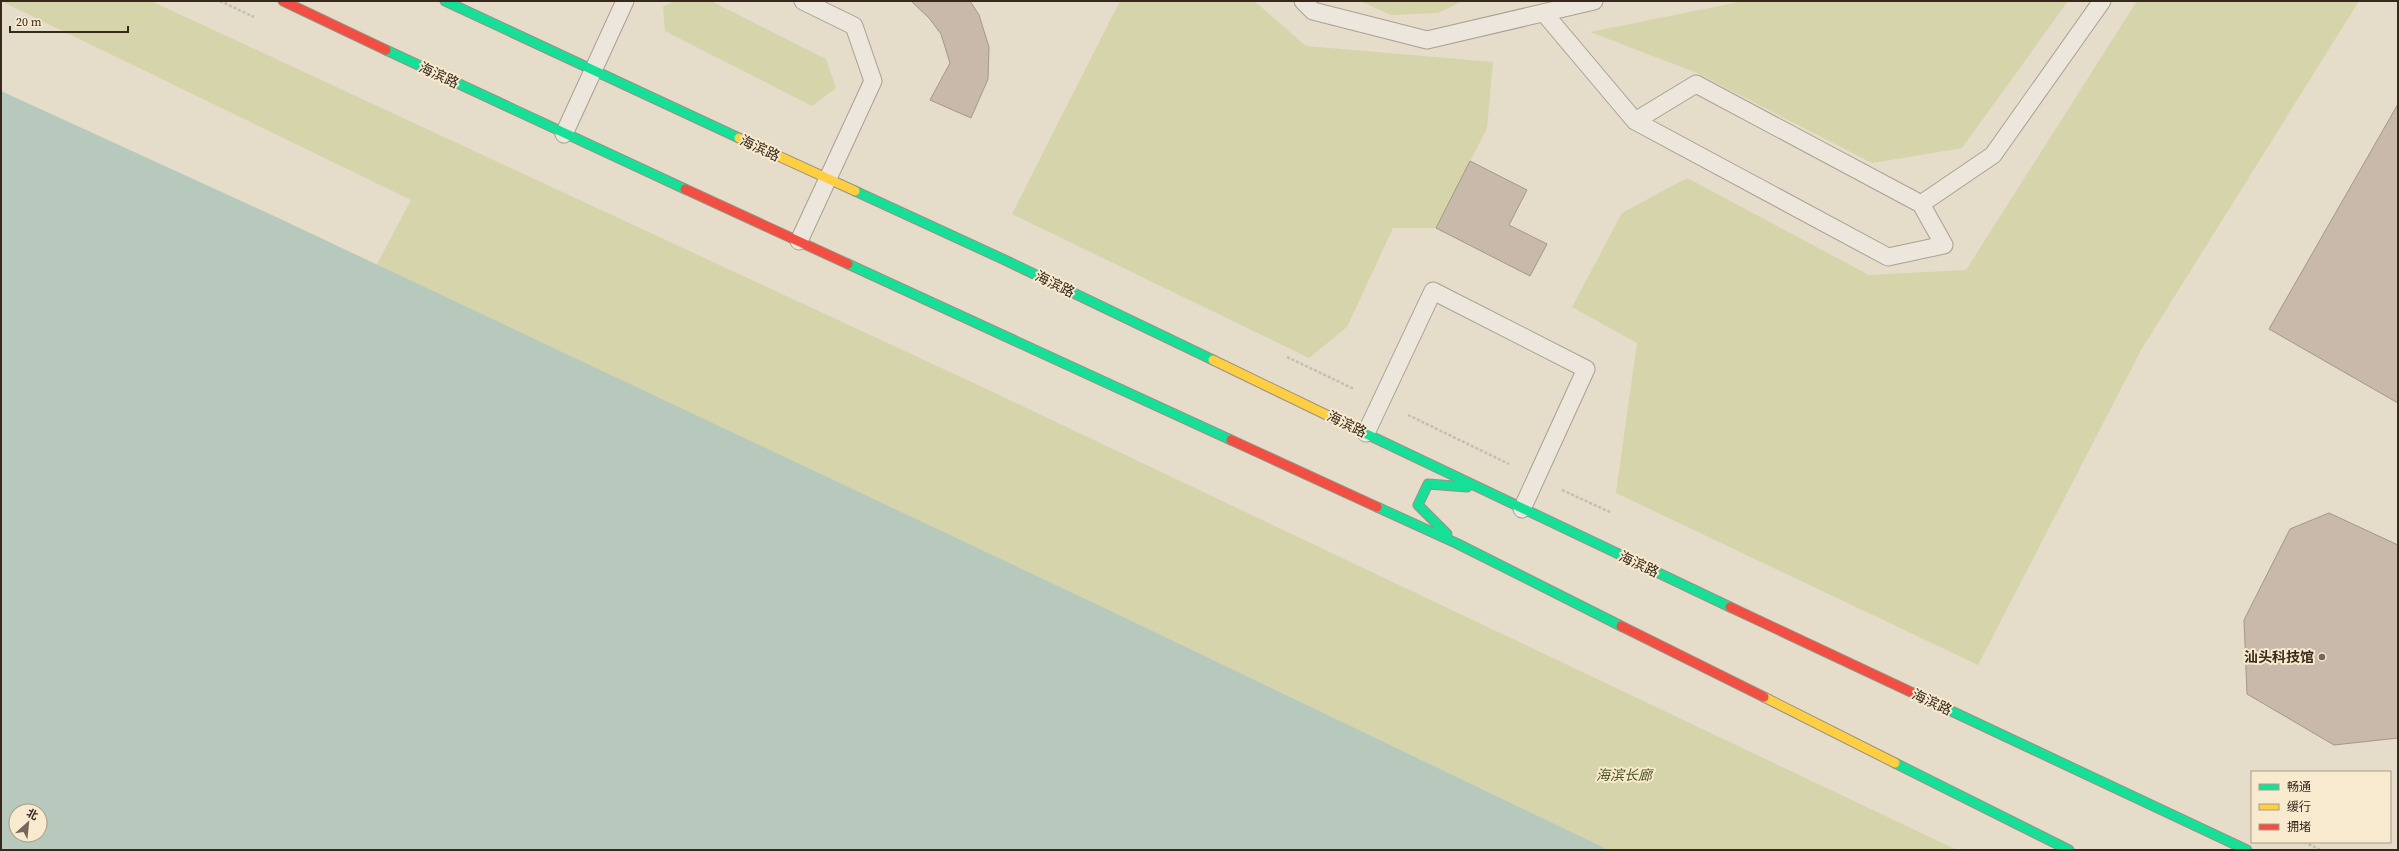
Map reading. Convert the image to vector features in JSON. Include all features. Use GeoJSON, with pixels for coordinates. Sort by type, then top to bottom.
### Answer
{"type":"FeatureCollection","features":[{"type":"Feature","properties":{"kind":"main road","name":"海滨路"},"geometry":{"type":"LineString","coordinates":[[283,1],[564,134],[1458,544],[2069,850]]}},
{"type":"Feature","properties":{"kind":"main road","name":"海滨路"},"geometry":{"type":"LineString","coordinates":[[445,1],[592,71],[1007,261],[1522,509],[2247,850]]}},
{"type":"Feature","properties":{"kind":"main road"},"geometry":{"type":"LineString","coordinates":[[1385,442],[1406,463]]}},
{"type":"Feature","properties":{"kind":"main road"},"geometry":{"type":"LineString","coordinates":[[1458,544],[1414,504],[1425,482],[1478,488]]}},
{"type":"Feature","properties":{"kind":"main road"},"geometry":{"type":"LineString","coordinates":[[1356,498],[1387,501]]}},
{"type":"Feature","properties":{"kind":"lane"},"geometry":{"type":"LineString","coordinates":[[564,134],[625,1]]}},
{"type":"Feature","properties":{"kind":"lane"},"geometry":{"type":"LineString","coordinates":[[799,242],[827,179],[874,81],[854,26],[804,1]]}},
{"type":"Feature","properties":{"kind":"lane"},"geometry":{"type":"LineString","coordinates":[[1303,1],[1313,11],[1427,40],[1594,1]]}},
{"type":"Feature","properties":{"kind":"lane"},"geometry":{"type":"LineString","coordinates":[[1921,204],[1993,155],[2102,1]]}},
{"type":"Feature","properties":{"kind":"lane"},"geometry":{"type":"LineString","coordinates":[[1544,13],[1635,121],[1888,257],[1944,245],[1921,204],[1696,84],[1635,121]]}},
{"type":"Feature","properties":{"kind":"lane"},"geometry":{"type":"LineString","coordinates":[[1366,433],[1433,291],[1586,369],[1522,509]]}},
{"type":"Feature","properties":{"kind":"path"},"geometry":{"type":"LineString","coordinates":[[2306,843],[2321,850]]}},
{"type":"Feature","properties":{"kind":"green space","name":"海滨长廊"},"geometry":{"type":"Polygon","coordinates":[[[1,1],[151,1],[980,386],[1957,850],[1609,850],[1111,611],[376,266],[411,200],[1,1]]]}},
{"type":"Feature","properties":{"kind":"green space"},"geometry":{"type":"Polygon","coordinates":[[[674,1],[711,1],[826,59],[836,88],[812,106],[665,31],[663,7],[674,1]]]}},
{"type":"Feature","properties":{"kind":"green space"},"geometry":{"type":"Polygon","coordinates":[[[1120,1],[1254,1],[1306,46],[1493,62],[1487,128],[1436,228],[1393,228],[1347,327],[1309,358],[1012,214],[1120,1]]]}},
{"type":"Feature","properties":{"kind":"green space"},"geometry":{"type":"Polygon","coordinates":[[[1360,1],[1463,1],[1438,13],[1391,15],[1360,1]]]}},
{"type":"Feature","properties":{"kind":"green space"},"geometry":{"type":"Polygon","coordinates":[[[1744,1],[2068,1],[1962,148],[1872,163],[1695,72],[1590,32],[1744,1]]]}},
{"type":"Feature","properties":{"kind":"green space"},"geometry":{"type":"Polygon","coordinates":[[[2137,1],[2359,1],[2141,350],[1978,665],[1616,493],[1637,343],[1572,307],[1622,213],[1687,178],[1869,275],[1966,270],[2137,1]]]}},
{"type":"Feature","properties":{"kind":"shaded area"},"geometry":{"type":"Polygon","coordinates":[[[1,91],[274,216],[1111,611],[1609,850],[1,850],[1,91]]]}},
{"type":"Feature","properties":{"kind":"building"},"geometry":{"type":"Polygon","coordinates":[[[911,1],[970,1],[979,15],[989,47],[988,79],[971,118],[930,100],[950,63],[941,34],[929,18],[911,1]]]}},
{"type":"Feature","properties":{"kind":"building"},"geometry":{"type":"Polygon","coordinates":[[[2398,104],[2398,403],[2269,329],[2398,104]]]}},
{"type":"Feature","properties":{"kind":"building"},"geometry":{"type":"Polygon","coordinates":[[[1470,161],[1527,190],[1509,225],[1547,244],[1530,276],[1436,228],[1470,161]]]}},
{"type":"Feature","properties":{"kind":"building","name":"汕头科技馆"},"geometry":{"type":"Polygon","coordinates":[[[2329,513],[2398,545],[2398,738],[2334,745],[2247,694],[2244,620],[2290,529],[2329,513]]]}},
{"type":"Feature","properties":{"kind":"traffic: fast"},"geometry":{"type":"LineString","coordinates":[[445,1],[739,138]]}},
{"type":"Feature","properties":{"kind":"traffic: fast"},"geometry":{"type":"LineString","coordinates":[[386,50],[685,189]]}},
{"type":"Feature","properties":{"kind":"traffic: fast"},"geometry":{"type":"LineString","coordinates":[[855,191],[1007,261],[1213,360]]}},
{"type":"Feature","properties":{"kind":"traffic: fast"},"geometry":{"type":"LineString","coordinates":[[848,264],[1231,440]]}},
{"type":"Feature","properties":{"kind":"traffic: fast"},"geometry":{"type":"LineString","coordinates":[[1337,420],[1730,607]]}},
{"type":"Feature","properties":{"kind":"traffic: fast"},"geometry":{"type":"LineString","coordinates":[[1447,534],[1418,505],[1428,484],[1467,487]]}},
{"type":"Feature","properties":{"kind":"traffic: fast"},"geometry":{"type":"LineString","coordinates":[[1377,507],[1458,544],[1621,626]]}},
{"type":"Feature","properties":{"kind":"traffic: fast"},"geometry":{"type":"LineString","coordinates":[[1913,693],[2247,850]]}},
{"type":"Feature","properties":{"kind":"traffic: fast"},"geometry":{"type":"LineString","coordinates":[[1895,763],[2069,850]]}},
{"type":"Feature","properties":{"kind":"traffic: slow"},"geometry":{"type":"LineString","coordinates":[[739,138],[855,191]]}},
{"type":"Feature","properties":{"kind":"traffic: slow"},"geometry":{"type":"LineString","coordinates":[[1213,360],[1337,420]]}},
{"type":"Feature","properties":{"kind":"traffic: slow"},"geometry":{"type":"LineString","coordinates":[[1764,697],[1895,763]]}},
{"type":"Feature","properties":{"kind":"traffic: jam"},"geometry":{"type":"LineString","coordinates":[[283,1],[386,50]]}},
{"type":"Feature","properties":{"kind":"traffic: jam"},"geometry":{"type":"LineString","coordinates":[[685,189],[848,264]]}},
{"type":"Feature","properties":{"kind":"traffic: jam"},"geometry":{"type":"LineString","coordinates":[[1231,440],[1377,507]]}},
{"type":"Feature","properties":{"kind":"traffic: jam"},"geometry":{"type":"LineString","coordinates":[[1730,607],[1913,693]]}},
{"type":"Feature","properties":{"kind":"traffic: jam"},"geometry":{"type":"LineString","coordinates":[[1621,626],[1764,697]]}},
{"type":"Feature","properties":{"kind":"place","name":"汕头科技馆"},"geometry":{"type":"Point","coordinates":[2322,657]}}]}
